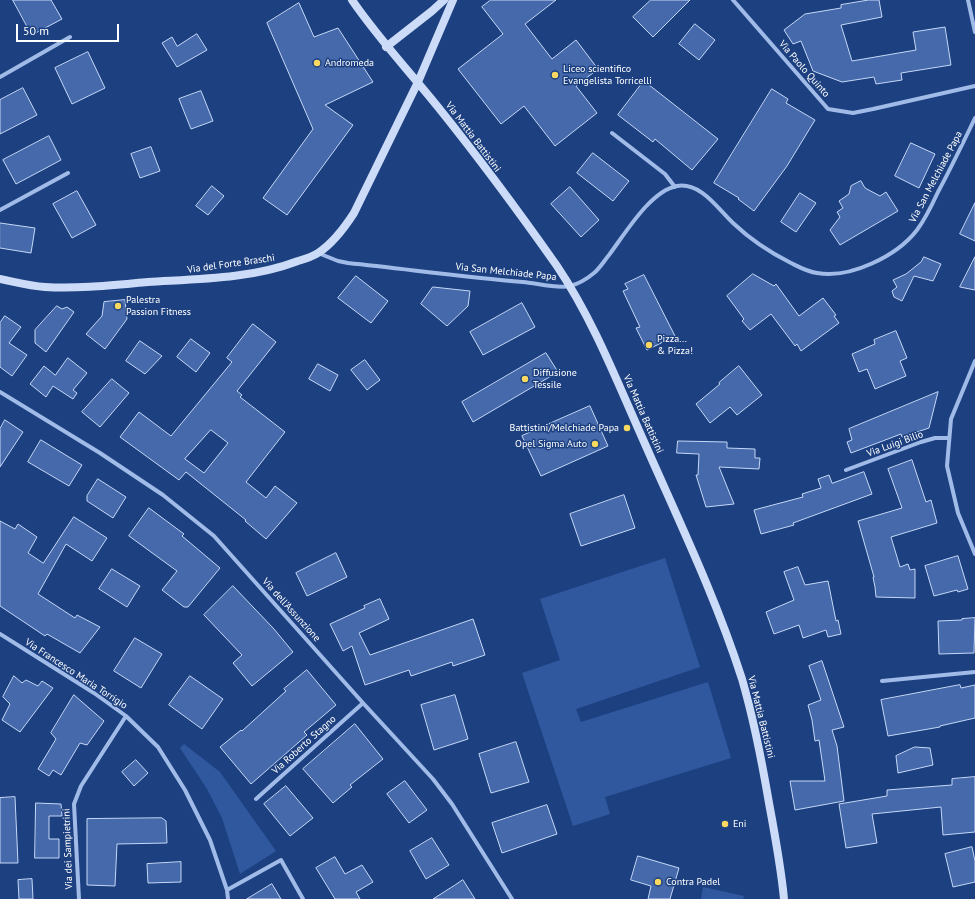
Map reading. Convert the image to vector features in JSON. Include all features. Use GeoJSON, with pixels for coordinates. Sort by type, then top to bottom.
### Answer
{"type":"FeatureCollection","features":[{"type":"Feature","properties":{"kind":"main road","name":"Via Mattia Battistini"},"geometry":{"type":"LineString","coordinates":[[352,0],[386,47],[418,82],[469,146],[528,226],[569,286],[600,343],[688,540],[737,664],[757,739],[778,850],[784,899]]}},
{"type":"Feature","properties":{"kind":"main road"},"geometry":{"type":"LineString","coordinates":[[386,47],[444,0]]}},
{"type":"Feature","properties":{"kind":"main road","name":"Via del Forte Braschi"},"geometry":{"type":"LineString","coordinates":[[0,279],[38,286],[60,287],[192,280],[224,277],[273,269],[318,253],[344,227],[354,213],[418,82],[453,0]]}},
{"type":"Feature","properties":{"kind":"street","name":"Via Paolo Quinto"},"geometry":{"type":"LineString","coordinates":[[733,0],[828,109],[853,113],[860,112],[975,86]]}},
{"type":"Feature","properties":{"kind":"street"},"geometry":{"type":"LineString","coordinates":[[968,0],[975,32]]}},
{"type":"Feature","properties":{"kind":"street"},"geometry":{"type":"LineString","coordinates":[[0,77],[70,37]]}},
{"type":"Feature","properties":{"kind":"street","name":"Via San Melchiade Papa"},"geometry":{"type":"LineString","coordinates":[[318,253],[338,261],[348,263],[495,280],[569,286],[584,280],[594,273],[648,206],[664,192],[675,187],[683,186],[696,189],[708,198],[736,226],[761,247],[803,269],[817,274],[850,270],[870,264],[889,254],[916,232],[975,118]]}},
{"type":"Feature","properties":{"kind":"street"},"geometry":{"type":"LineString","coordinates":[[612,133],[665,174],[675,187]]}},
{"type":"Feature","properties":{"kind":"street"},"geometry":{"type":"LineString","coordinates":[[0,210],[68,173]]}},
{"type":"Feature","properties":{"kind":"street"},"geometry":{"type":"LineString","coordinates":[[975,361],[951,419],[947,466],[958,513],[975,554]]}},
{"type":"Feature","properties":{"kind":"street","name":"Via dell'Assunzione"},"geometry":{"type":"LineString","coordinates":[[0,392],[100,453],[163,495],[214,536],[440,788],[512,899]]}},
{"type":"Feature","properties":{"kind":"street","name":"Via Luigi Bilio"},"geometry":{"type":"LineString","coordinates":[[846,470],[921,442],[935,438],[949,438]]}},
{"type":"Feature","properties":{"kind":"street","name":"Via Francesco Maria Torrigio"},"geometry":{"type":"LineString","coordinates":[[0,634],[94,693],[126,716],[158,747],[185,790],[210,840],[228,899]]}},
{"type":"Feature","properties":{"kind":"street"},"geometry":{"type":"LineString","coordinates":[[882,681],[975,672]]}},
{"type":"Feature","properties":{"kind":"street","name":"Via Roberto Stagno"},"geometry":{"type":"LineString","coordinates":[[256,799],[363,703]]}},
{"type":"Feature","properties":{"kind":"street","name":"Via dei Sampietrini"},"geometry":{"type":"LineString","coordinates":[[79,899],[74,804],[81,786],[126,716]]}},
{"type":"Feature","properties":{"kind":"street"},"geometry":{"type":"LineString","coordinates":[[226,890],[281,860],[303,899]]}},
{"type":"Feature","properties":{"kind":"shaded area"},"geometry":{"type":"Polygon","coordinates":[[[665,558],[700,667],[576,709],[581,722],[708,682],[731,758],[605,797],[610,814],[573,826],[522,673],[560,660],[540,599],[665,558]]]}},
{"type":"Feature","properties":{"kind":"shaded area"},"geometry":{"type":"Polygon","coordinates":[[[184,744],[220,772],[276,851],[240,874],[222,818],[207,789],[180,748],[184,744]]]}},
{"type":"Feature","properties":{"kind":"shaded area"},"geometry":{"type":"Polygon","coordinates":[[[703,887],[744,896],[743,899],[701,899],[703,887]]]}},
{"type":"Feature","properties":{"kind":"building"},"geometry":{"type":"Polygon","coordinates":[[[13,0],[51,0],[62,19],[32,35],[13,0]]]}},
{"type":"Feature","properties":{"kind":"building","name":"Liceo scientifico Evangelista Torricelli"},"geometry":{"type":"Polygon","coordinates":[[[491,0],[556,0],[525,24],[552,59],[576,40],[598,69],[576,86],[597,113],[555,146],[524,106],[501,124],[458,69],[503,34],[482,7],[491,0]]]}},
{"type":"Feature","properties":{"kind":"building"},"geometry":{"type":"Polygon","coordinates":[[[651,0],[690,0],[653,37],[633,17],[651,0]]]}},
{"type":"Feature","properties":{"kind":"building"},"geometry":{"type":"Polygon","coordinates":[[[869,0],[879,0],[882,17],[841,25],[852,61],[916,50],[913,32],[945,27],[951,65],[901,73],[902,80],[876,84],[874,77],[842,82],[813,71],[801,41],[793,44],[784,30],[805,14],[841,8],[841,5],[869,0]]]}},
{"type":"Feature","properties":{"kind":"building"},"geometry":{"type":"Polygon","coordinates":[[[299,3],[314,37],[338,28],[373,82],[325,105],[353,125],[287,215],[263,198],[313,129],[267,23],[299,3]]]}},
{"type":"Feature","properties":{"kind":"building"},"geometry":{"type":"Polygon","coordinates":[[[695,24],[715,40],[699,60],[679,44],[695,24]]]}},
{"type":"Feature","properties":{"kind":"building"},"geometry":{"type":"Polygon","coordinates":[[[197,34],[207,50],[177,67],[162,43],[172,37],[177,46],[197,34]]]}},
{"type":"Feature","properties":{"kind":"building"},"geometry":{"type":"Polygon","coordinates":[[[88,52],[105,88],[72,104],[55,68],[88,52]]]}},
{"type":"Feature","properties":{"kind":"building"},"geometry":{"type":"Polygon","coordinates":[[[644,81],[718,139],[692,170],[655,139],[653,142],[618,115],[644,81]]]}},
{"type":"Feature","properties":{"kind":"building"},"geometry":{"type":"Polygon","coordinates":[[[23,88],[37,115],[0,134],[0,100],[23,88]]]}},
{"type":"Feature","properties":{"kind":"building"},"geometry":{"type":"Polygon","coordinates":[[[772,89],[788,99],[786,103],[815,120],[787,166],[754,211],[738,199],[739,198],[714,183],[772,89]]]}},
{"type":"Feature","properties":{"kind":"building"},"geometry":{"type":"Polygon","coordinates":[[[201,91],[213,121],[191,129],[179,99],[201,91]]]}},
{"type":"Feature","properties":{"kind":"building"},"geometry":{"type":"Polygon","coordinates":[[[49,136],[61,160],[16,184],[3,160],[49,136]]]}},
{"type":"Feature","properties":{"kind":"building"},"geometry":{"type":"Polygon","coordinates":[[[911,143],[935,154],[919,188],[895,176],[911,143]]]}},
{"type":"Feature","properties":{"kind":"building"},"geometry":{"type":"Polygon","coordinates":[[[151,147],[160,171],[140,178],[131,154],[151,147]]]}},
{"type":"Feature","properties":{"kind":"building"},"geometry":{"type":"Polygon","coordinates":[[[593,153],[629,181],[613,201],[577,173],[593,153]]]}},
{"type":"Feature","properties":{"kind":"building"},"geometry":{"type":"Polygon","coordinates":[[[861,181],[865,188],[880,196],[886,192],[898,211],[840,245],[830,230],[840,217],[837,212],[843,208],[839,201],[849,194],[851,186],[861,181]]]}},
{"type":"Feature","properties":{"kind":"building"},"geometry":{"type":"Polygon","coordinates":[[[212,186],[224,196],[208,215],[196,206],[212,186]]]}},
{"type":"Feature","properties":{"kind":"building"},"geometry":{"type":"Polygon","coordinates":[[[570,187],[599,220],[581,237],[551,204],[570,187]]]}},
{"type":"Feature","properties":{"kind":"building"},"geometry":{"type":"Polygon","coordinates":[[[77,191],[96,225],[72,238],[53,204],[77,191]]]}},
{"type":"Feature","properties":{"kind":"building"},"geometry":{"type":"Polygon","coordinates":[[[800,193],[816,203],[796,232],[781,222],[800,193]]]}},
{"type":"Feature","properties":{"kind":"building"},"geometry":{"type":"Polygon","coordinates":[[[975,203],[975,241],[960,234],[975,203]]]}},
{"type":"Feature","properties":{"kind":"building"},"geometry":{"type":"Polygon","coordinates":[[[0,223],[35,228],[31,253],[0,248],[0,223]]]}},
{"type":"Feature","properties":{"kind":"building"},"geometry":{"type":"Polygon","coordinates":[[[924,257],[941,264],[933,281],[914,276],[902,301],[894,297],[892,291],[897,287],[893,280],[906,274],[921,262],[924,257]]]}},
{"type":"Feature","properties":{"kind":"building"},"geometry":{"type":"Polygon","coordinates":[[[975,257],[975,290],[960,287],[975,257]]]}},
{"type":"Feature","properties":{"kind":"building"},"geometry":{"type":"Polygon","coordinates":[[[753,274],[774,286],[776,284],[799,316],[823,298],[836,315],[834,316],[839,323],[801,351],[797,344],[795,346],[771,314],[750,330],[742,321],[744,319],[727,296],[753,274]]]}},
{"type":"Feature","properties":{"kind":"building"},"geometry":{"type":"Polygon","coordinates":[[[644,275],[675,336],[647,350],[636,328],[640,327],[623,291],[628,289],[625,284],[644,275]]]}},
{"type":"Feature","properties":{"kind":"building"},"geometry":{"type":"Polygon","coordinates":[[[356,276],[388,301],[371,323],[338,298],[356,276]]]}},
{"type":"Feature","properties":{"kind":"building"},"geometry":{"type":"Polygon","coordinates":[[[433,287],[470,291],[468,306],[447,326],[421,304],[433,287]]]}},
{"type":"Feature","properties":{"kind":"building"},"geometry":{"type":"Polygon","coordinates":[[[125,300],[127,319],[105,349],[86,334],[102,316],[104,302],[125,300]]]}},
{"type":"Feature","properties":{"kind":"building"},"geometry":{"type":"Polygon","coordinates":[[[522,303],[535,327],[483,355],[470,332],[522,303]]]}},
{"type":"Feature","properties":{"kind":"building"},"geometry":{"type":"Polygon","coordinates":[[[57,306],[62,309],[67,307],[74,312],[46,352],[35,343],[35,330],[57,306]]]}},
{"type":"Feature","properties":{"kind":"building"},"geometry":{"type":"Polygon","coordinates":[[[5,316],[21,327],[9,343],[27,355],[12,376],[0,367],[0,323],[5,316]]]}},
{"type":"Feature","properties":{"kind":"building"},"geometry":{"type":"Polygon","coordinates":[[[253,324],[276,342],[237,391],[242,395],[240,397],[285,432],[246,482],[266,498],[275,486],[297,503],[266,539],[245,521],[246,520],[186,472],[179,480],[120,437],[139,412],[171,436],[232,362],[227,358],[253,324]],[[211,430],[185,459],[204,473],[228,443],[211,430]]]}},
{"type":"Feature","properties":{"kind":"building"},"geometry":{"type":"Polygon","coordinates":[[[896,331],[907,358],[900,361],[906,376],[875,389],[867,369],[859,372],[852,354],[875,344],[874,340],[896,331]]]}},
{"type":"Feature","properties":{"kind":"building"},"geometry":{"type":"Polygon","coordinates":[[[191,339],[210,353],[196,372],[177,357],[191,339]]]}},
{"type":"Feature","properties":{"kind":"building"},"geometry":{"type":"Polygon","coordinates":[[[140,341],[162,356],[145,374],[126,361],[140,341]]]}},
{"type":"Feature","properties":{"kind":"building"},"geometry":{"type":"Polygon","coordinates":[[[546,353],[558,372],[473,422],[462,402],[546,353]]]}},
{"type":"Feature","properties":{"kind":"building"},"geometry":{"type":"Polygon","coordinates":[[[68,358],[87,373],[73,390],[77,393],[73,399],[53,386],[46,397],[30,384],[44,366],[55,375],[68,358]]]}},
{"type":"Feature","properties":{"kind":"building"},"geometry":{"type":"Polygon","coordinates":[[[365,360],[380,380],[367,390],[351,370],[365,360]]]}},
{"type":"Feature","properties":{"kind":"building"},"geometry":{"type":"Polygon","coordinates":[[[318,364],[338,375],[330,391],[309,379],[318,364]]]}},
{"type":"Feature","properties":{"kind":"building"},"geometry":{"type":"Polygon","coordinates":[[[739,366],[762,395],[737,415],[730,407],[710,423],[696,404],[739,366]]]}},
{"type":"Feature","properties":{"kind":"building"},"geometry":{"type":"Polygon","coordinates":[[[112,379],[129,393],[100,427],[82,412],[112,379]]]}},
{"type":"Feature","properties":{"kind":"building"},"geometry":{"type":"Polygon","coordinates":[[[938,392],[929,428],[902,437],[901,434],[851,453],[847,442],[852,440],[849,429],[938,392]]]}},
{"type":"Feature","properties":{"kind":"building"},"geometry":{"type":"Polygon","coordinates":[[[590,406],[608,446],[541,476],[522,436],[590,406]]]}},
{"type":"Feature","properties":{"kind":"building"},"geometry":{"type":"Polygon","coordinates":[[[5,420],[23,432],[0,467],[0,429],[5,420]]]}},
{"type":"Feature","properties":{"kind":"building"},"geometry":{"type":"Polygon","coordinates":[[[41,440],[82,465],[69,486],[28,462],[41,440]]]}},
{"type":"Feature","properties":{"kind":"building"},"geometry":{"type":"Polygon","coordinates":[[[678,441],[727,442],[727,448],[755,449],[755,458],[760,458],[759,469],[719,467],[734,504],[706,507],[696,475],[698,475],[699,454],[677,453],[678,441]]]}},
{"type":"Feature","properties":{"kind":"building"},"geometry":{"type":"Polygon","coordinates":[[[912,460],[926,502],[931,500],[937,523],[891,537],[900,567],[908,564],[910,570],[915,569],[915,598],[876,597],[874,577],[858,521],[902,508],[888,469],[912,460]]]}},
{"type":"Feature","properties":{"kind":"building"},"geometry":{"type":"Polygon","coordinates":[[[864,472],[872,494],[793,523],[794,525],[761,534],[754,510],[803,497],[802,494],[821,488],[818,479],[829,475],[832,483],[864,472]]]}},
{"type":"Feature","properties":{"kind":"building"},"geometry":{"type":"Polygon","coordinates":[[[98,479],[126,497],[113,518],[87,501],[87,496],[98,479]]]}},
{"type":"Feature","properties":{"kind":"building"},"geometry":{"type":"Polygon","coordinates":[[[624,495],[635,528],[581,546],[570,514],[624,495]]]}},
{"type":"Feature","properties":{"kind":"building"},"geometry":{"type":"Polygon","coordinates":[[[149,508],[184,534],[182,536],[220,568],[188,607],[184,607],[162,590],[177,571],[129,536],[149,508]]]}},
{"type":"Feature","properties":{"kind":"building"},"geometry":{"type":"Polygon","coordinates":[[[74,517],[107,538],[92,561],[66,544],[38,594],[75,618],[77,615],[100,627],[80,653],[47,634],[45,636],[0,606],[0,521],[15,529],[18,524],[37,537],[28,553],[43,563],[74,517]]]}},
{"type":"Feature","properties":{"kind":"building"},"geometry":{"type":"Polygon","coordinates":[[[336,553],[347,577],[307,596],[296,573],[336,553]]]}},
{"type":"Feature","properties":{"kind":"building"},"geometry":{"type":"Polygon","coordinates":[[[958,556],[968,589],[958,592],[957,590],[934,596],[925,566],[958,556]]]}},
{"type":"Feature","properties":{"kind":"building"},"geometry":{"type":"Polygon","coordinates":[[[798,567],[805,585],[828,581],[836,621],[838,620],[841,634],[828,637],[826,630],[803,638],[799,625],[774,634],[766,612],[794,600],[784,572],[798,567]]]}},
{"type":"Feature","properties":{"kind":"building"},"geometry":{"type":"Polygon","coordinates":[[[112,569],[140,586],[127,607],[99,589],[112,569]]]}},
{"type":"Feature","properties":{"kind":"building"},"geometry":{"type":"Polygon","coordinates":[[[233,586],[274,629],[293,652],[252,686],[233,663],[242,655],[204,615],[233,586]]]}},
{"type":"Feature","properties":{"kind":"building"},"geometry":{"type":"Polygon","coordinates":[[[380,599],[389,619],[359,633],[370,655],[473,619],[485,655],[453,666],[452,662],[411,676],[409,670],[365,685],[352,646],[343,651],[330,624],[365,608],[364,606],[380,599]]]}},
{"type":"Feature","properties":{"kind":"building"},"geometry":{"type":"Polygon","coordinates":[[[975,618],[974,653],[939,654],[938,621],[975,618]]]}},
{"type":"Feature","properties":{"kind":"building"},"geometry":{"type":"Polygon","coordinates":[[[135,638],[162,654],[141,688],[114,671],[135,638]]]}},
{"type":"Feature","properties":{"kind":"building"},"geometry":{"type":"Polygon","coordinates":[[[822,661],[844,727],[832,730],[837,746],[844,801],[795,810],[790,781],[825,781],[819,740],[815,741],[808,705],[821,700],[809,666],[822,661]]]}},
{"type":"Feature","properties":{"kind":"building"},"geometry":{"type":"Polygon","coordinates":[[[307,670],[336,705],[304,732],[307,735],[251,784],[220,747],[241,730],[242,731],[286,691],[284,689],[307,670]]]}},
{"type":"Feature","properties":{"kind":"building"},"geometry":{"type":"Polygon","coordinates":[[[14,676],[22,683],[26,680],[38,686],[42,681],[53,688],[20,732],[2,720],[10,704],[3,697],[14,676]]]}},
{"type":"Feature","properties":{"kind":"building"},"geometry":{"type":"Polygon","coordinates":[[[190,676],[223,699],[202,729],[169,705],[190,676]]]}},
{"type":"Feature","properties":{"kind":"building"},"geometry":{"type":"Polygon","coordinates":[[[960,685],[961,688],[975,685],[975,718],[940,727],[888,736],[881,700],[960,685]]]}},
{"type":"Feature","properties":{"kind":"building"},"geometry":{"type":"Polygon","coordinates":[[[74,695],[104,721],[87,745],[80,743],[61,775],[53,770],[49,776],[38,769],[56,739],[51,733],[74,695]]]}},
{"type":"Feature","properties":{"kind":"building"},"geometry":{"type":"Polygon","coordinates":[[[455,695],[468,739],[434,750],[421,705],[455,695]]]}},
{"type":"Feature","properties":{"kind":"building"},"geometry":{"type":"Polygon","coordinates":[[[355,724],[383,759],[350,785],[352,787],[333,803],[303,769],[355,724]]]}},
{"type":"Feature","properties":{"kind":"building"},"geometry":{"type":"Polygon","coordinates":[[[516,742],[529,782],[491,793],[479,754],[516,742]]]}},
{"type":"Feature","properties":{"kind":"building"},"geometry":{"type":"Polygon","coordinates":[[[915,747],[930,748],[933,765],[898,773],[896,756],[915,747]]]}},
{"type":"Feature","properties":{"kind":"building"},"geometry":{"type":"Polygon","coordinates":[[[136,760],[148,773],[134,786],[122,772],[136,760]]]}},
{"type":"Feature","properties":{"kind":"building"},"geometry":{"type":"Polygon","coordinates":[[[975,777],[975,832],[943,835],[941,807],[872,814],[877,843],[846,848],[839,804],[887,796],[887,790],[952,785],[952,779],[975,777]]]}},
{"type":"Feature","properties":{"kind":"building"},"geometry":{"type":"Polygon","coordinates":[[[405,781],[427,810],[409,823],[387,794],[405,781]]]}},
{"type":"Feature","properties":{"kind":"building"},"geometry":{"type":"Polygon","coordinates":[[[286,786],[313,818],[290,836],[264,804],[286,786]]]}},
{"type":"Feature","properties":{"kind":"building"},"geometry":{"type":"Polygon","coordinates":[[[15,797],[18,863],[0,863],[0,798],[15,797]]]}},
{"type":"Feature","properties":{"kind":"building"},"geometry":{"type":"Polygon","coordinates":[[[36,803],[61,804],[62,816],[49,816],[49,839],[59,839],[59,858],[35,858],[36,803]]]}},
{"type":"Feature","properties":{"kind":"building"},"geometry":{"type":"Polygon","coordinates":[[[547,805],[557,834],[502,853],[492,823],[547,805]]]}},
{"type":"Feature","properties":{"kind":"building"},"geometry":{"type":"Polygon","coordinates":[[[162,818],[166,821],[167,843],[117,844],[115,886],[87,885],[87,819],[162,818]]]}},
{"type":"Feature","properties":{"kind":"building"},"geometry":{"type":"Polygon","coordinates":[[[432,838],[449,865],[426,879],[410,851],[432,838]]]}},
{"type":"Feature","properties":{"kind":"building"},"geometry":{"type":"Polygon","coordinates":[[[972,847],[975,861],[975,882],[953,887],[945,854],[972,847]]]}},
{"type":"Feature","properties":{"kind":"building"},"geometry":{"type":"Polygon","coordinates":[[[638,856],[679,868],[670,899],[648,899],[651,886],[631,880],[638,856]]]}},
{"type":"Feature","properties":{"kind":"building"},"geometry":{"type":"Polygon","coordinates":[[[335,857],[345,874],[362,865],[373,882],[356,892],[360,899],[335,899],[316,868],[335,857]]]}},
{"type":"Feature","properties":{"kind":"building"},"geometry":{"type":"Polygon","coordinates":[[[181,862],[181,882],[148,883],[147,864],[181,862]]]}},
{"type":"Feature","properties":{"kind":"building"},"geometry":{"type":"Polygon","coordinates":[[[32,879],[33,899],[19,899],[18,880],[32,879]]]}},
{"type":"Feature","properties":{"kind":"building"},"geometry":{"type":"Polygon","coordinates":[[[463,880],[475,899],[433,899],[455,885],[463,880]]]}},
{"type":"Feature","properties":{"kind":"building"},"geometry":{"type":"Polygon","coordinates":[[[272,884],[281,899],[247,899],[272,884]]]}},
{"type":"Feature","properties":{"kind":"place","name":"Andromeda"},"geometry":{"type":"Point","coordinates":[317,63]}},
{"type":"Feature","properties":{"kind":"place","name":"Liceo scientifico Evangelista Torricelli"},"geometry":{"type":"Point","coordinates":[555,75]}},
{"type":"Feature","properties":{"kind":"place","name":"Palestra Passion Fitness"},"geometry":{"type":"Point","coordinates":[118,306]}},
{"type":"Feature","properties":{"kind":"place","name":"Pizza... & Pizza!"},"geometry":{"type":"Point","coordinates":[649,345]}},
{"type":"Feature","properties":{"kind":"place","name":"Diffusione Tessile"},"geometry":{"type":"Point","coordinates":[525,379]}},
{"type":"Feature","properties":{"kind":"place","name":"Battistini/Melchiade Papa"},"geometry":{"type":"Point","coordinates":[627,428]}},
{"type":"Feature","properties":{"kind":"place","name":"Opel Sigma Auto"},"geometry":{"type":"Point","coordinates":[595,444]}},
{"type":"Feature","properties":{"kind":"place","name":"Eni"},"geometry":{"type":"Point","coordinates":[725,824]}},
{"type":"Feature","properties":{"kind":"place","name":"Contra Padel"},"geometry":{"type":"Point","coordinates":[658,882]}}]}
